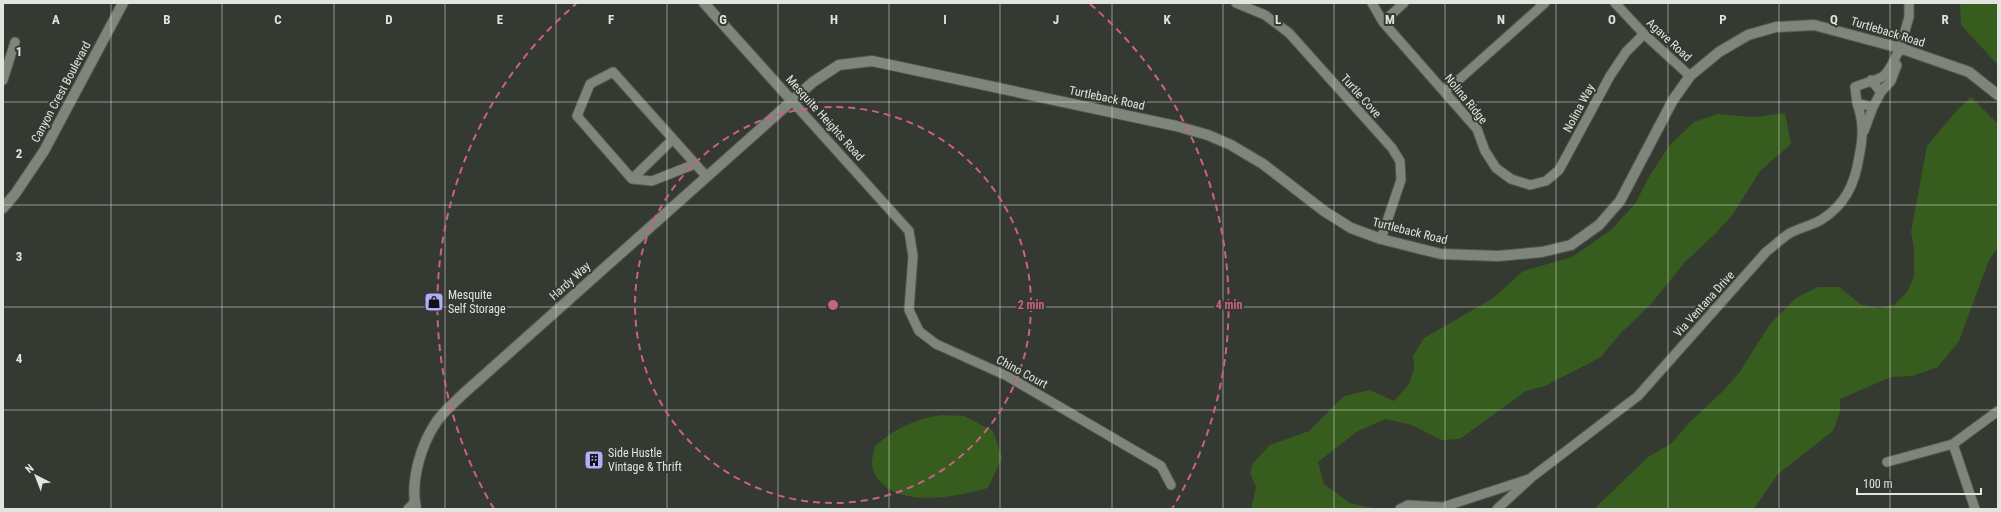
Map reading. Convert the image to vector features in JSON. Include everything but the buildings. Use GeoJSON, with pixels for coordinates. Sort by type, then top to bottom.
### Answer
{"type":"FeatureCollection","features":[{"type":"Feature","properties":{"kind":"main road","name":"Canyon Crest Boulevard"},"geometry":{"type":"LineString","coordinates":[[4,207],[16,194],[44,151],[123,3]]}},
{"type":"Feature","properties":{"kind":"main road","name":"Mesquite Heights Road"},"geometry":{"type":"LineString","coordinates":[[704,3],[792,100]]}},
{"type":"Feature","properties":{"kind":"main road","name":"Turtleback Road"},"geometry":{"type":"LineString","coordinates":[[792,100],[812,82],[839,65],[872,61],[1176,126],[1208,135],[1232,145],[1263,164],[1351,228],[1380,239],[1441,254],[1498,256],[1542,252],[1571,245],[1599,226],[1620,201],[1673,100],[1690,76],[1719,52],[1748,35],[1776,28],[1814,25],[1900,48],[1969,72],[1998,95]]}},
{"type":"Feature","properties":{"kind":"main road","name":"Hardy Way"},"geometry":{"type":"LineString","coordinates":[[413,507],[416,473],[424,447],[437,421],[463,394],[792,100]]}},
{"type":"Feature","properties":{"kind":"street","name":"Turtle Cove"},"geometry":{"type":"LineString","coordinates":[[1236,3],[1265,15],[1289,33],[1392,148],[1400,161],[1401,180],[1380,239]]}},
{"type":"Feature","properties":{"kind":"street","name":"Nolina Ridge"},"geometry":{"type":"LineString","coordinates":[[1372,3],[1383,22],[1477,129],[1485,152],[1496,168],[1511,179],[1530,185]]}},
{"type":"Feature","properties":{"kind":"street"},"geometry":{"type":"LineString","coordinates":[[1383,22],[1404,3]]}},
{"type":"Feature","properties":{"kind":"street"},"geometry":{"type":"LineString","coordinates":[[1445,92],[1544,3]]}},
{"type":"Feature","properties":{"kind":"street","name":"Agave Road"},"geometry":{"type":"LineString","coordinates":[[1615,3],[1644,34],[1690,76]]}},
{"type":"Feature","properties":{"kind":"street"},"geometry":{"type":"LineString","coordinates":[[1900,48],[1888,71],[1881,78],[1870,80],[1856,87],[1857,103],[1873,107],[1893,75],[1909,17],[1909,3]]}},
{"type":"Feature","properties":{"kind":"street","name":"Nolina Way"},"geometry":{"type":"LineString","coordinates":[[1530,185],[1546,181],[1559,170],[1610,76],[1626,52],[1644,34]]}},
{"type":"Feature","properties":{"kind":"street"},"geometry":{"type":"LineString","coordinates":[[3,80],[16,42]]}},
{"type":"Feature","properties":{"kind":"street"},"geometry":{"type":"LineString","coordinates":[[696,164],[652,181],[632,179],[577,116],[590,84],[613,72],[696,164],[706,176]]}},
{"type":"Feature","properties":{"kind":"street"},"geometry":{"type":"LineString","coordinates":[[1870,80],[1881,92]]}},
{"type":"Feature","properties":{"kind":"street","name":"Mesquite Heights Road"},"geometry":{"type":"LineString","coordinates":[[792,100],[909,231],[913,256]]}},
{"type":"Feature","properties":{"kind":"street","name":"Via Ventana Drive"},"geometry":{"type":"LineString","coordinates":[[1857,103],[1861,115],[1863,132]]}},
{"type":"Feature","properties":{"kind":"street","name":"Via Ventana Drive"},"geometry":{"type":"LineString","coordinates":[[1497,509],[1532,478],[1638,396],[1766,252],[1789,234],[1820,220],[1838,207],[1852,188],[1863,132],[1873,107]]}},
{"type":"Feature","properties":{"kind":"street"},"geometry":{"type":"LineString","coordinates":[[632,179],[673,139]]}},
{"type":"Feature","properties":{"kind":"street","name":"Chino Court"},"geometry":{"type":"LineString","coordinates":[[913,256],[909,310],[919,331],[936,344],[1007,376],[1161,466],[1172,485]]}},
{"type":"Feature","properties":{"kind":"street"},"geometry":{"type":"LineString","coordinates":[[1887,462],[1953,444],[1998,411]]}},
{"type":"Feature","properties":{"kind":"street"},"geometry":{"type":"LineString","coordinates":[[1953,444],[1976,509]]}},
{"type":"Feature","properties":{"kind":"street","name":"Via Ventana Drive"},"geometry":{"type":"LineString","coordinates":[[1400,509],[1408,505],[1443,507],[1532,478]]}},
{"type":"Feature","properties":{"kind":"green space"},"geometry":{"type":"Polygon","coordinates":[[[1960,3],[1998,3],[1998,65],[1961,25],[1960,3]]]}},
{"type":"Feature","properties":{"kind":"green space"},"geometry":{"type":"Polygon","coordinates":[[[1971,97],[1998,124],[1998,247],[1989,260],[1959,341],[1938,367],[1912,376],[1891,377],[1840,399],[1840,412],[1833,431],[1778,474],[1754,509],[1594,509],[1648,457],[1672,443],[1689,423],[1724,390],[1739,373],[1770,324],[1796,298],[1818,287],[1839,287],[1862,305],[1879,308],[1894,305],[1908,291],[1914,276],[1914,249],[1911,232],[1927,146],[1958,109],[1971,97]]]}},
{"type":"Feature","properties":{"kind":"green space"},"geometry":{"type":"Polygon","coordinates":[[[1785,113],[1791,144],[1760,171],[1733,214],[1716,233],[1686,261],[1651,304],[1620,334],[1601,357],[1545,386],[1526,391],[1460,439],[1441,440],[1412,425],[1386,419],[1358,431],[1318,462],[1324,484],[1350,503],[1378,509],[1251,509],[1256,487],[1250,473],[1253,463],[1270,445],[1309,431],[1344,396],[1370,390],[1394,401],[1409,384],[1414,369],[1413,356],[1424,338],[1492,299],[1523,271],[1572,257],[1611,230],[1635,204],[1649,177],[1669,146],[1694,122],[1718,114],[1754,117],[1785,113]]]}},
{"type":"Feature","properties":{"kind":"green space"},"geometry":{"type":"Polygon","coordinates":[[[940,415],[964,416],[993,431],[1002,458],[988,488],[958,495],[923,498],[907,496],[892,491],[880,481],[872,467],[875,446],[898,429],[913,422],[940,415]]]}},
{"type":"Feature","properties":{"kind":"place","name":"Mesquite Self Storage"},"geometry":{"type":"Point","coordinates":[434,302]}},
{"type":"Feature","properties":{"kind":"place","name":"Side Hustle Vintage & Thrift"},"geometry":{"type":"Point","coordinates":[594,460]}}]}
